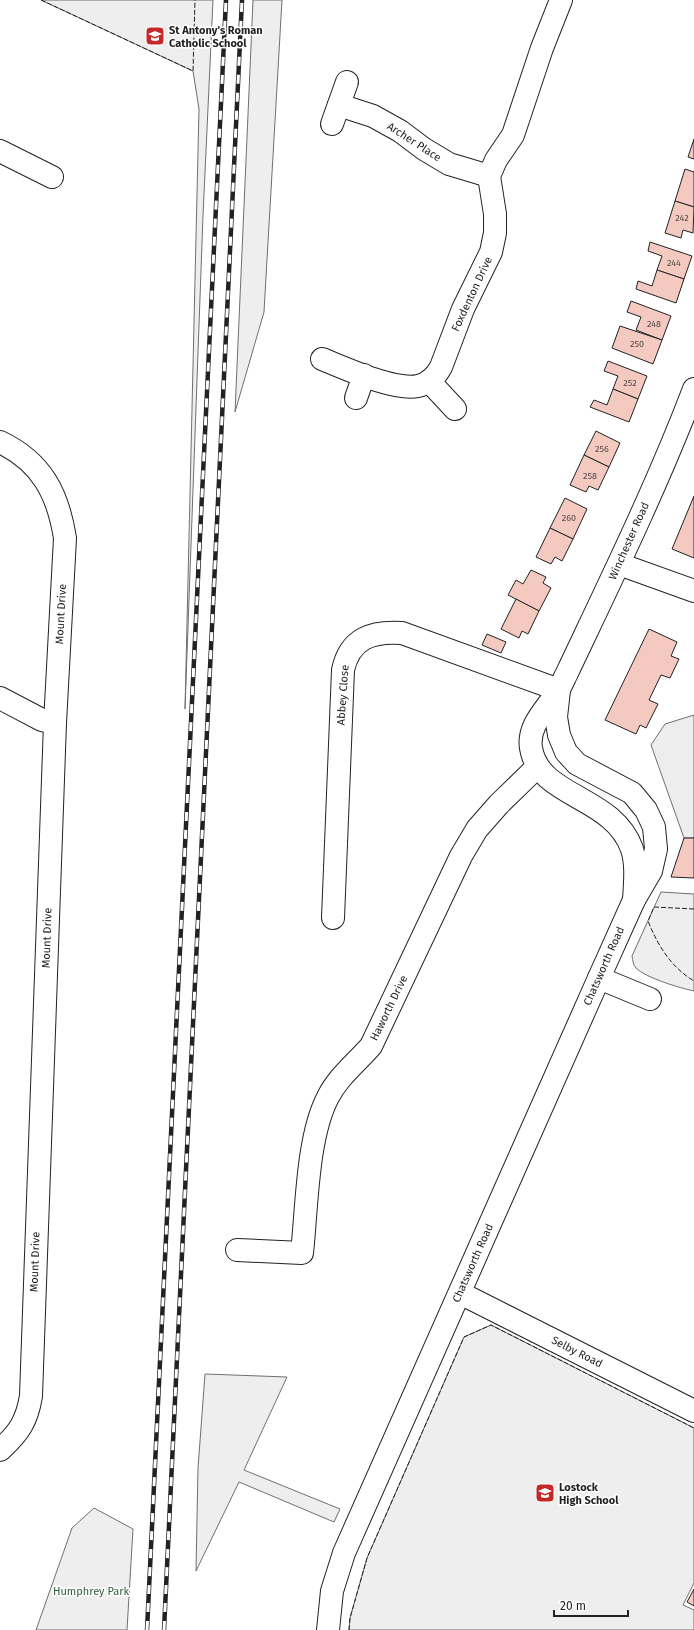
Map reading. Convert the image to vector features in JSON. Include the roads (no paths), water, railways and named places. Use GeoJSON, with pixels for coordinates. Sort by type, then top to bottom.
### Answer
{"type":"FeatureCollection","features":[{"type":"Feature","properties":{"kind":"street"},"geometry":{"type":"LineString","coordinates":[[489,176],[496,160],[513,135],[542,48],[561,0]]}},
{"type":"Feature","properties":{"kind":"street","name":"Archer Place"},"geometry":{"type":"LineString","coordinates":[[347,82],[336,115],[373,116],[400,131],[449,164],[489,176]]}},
{"type":"Feature","properties":{"kind":"street"},"geometry":{"type":"LineString","coordinates":[[0,151],[52,177]]}},
{"type":"Feature","properties":{"kind":"street","name":"Foxdenton Drive"},"geometry":{"type":"LineString","coordinates":[[429,381],[436,375],[441,367],[463,309],[491,252],[495,233],[495,214],[489,176]]}},
{"type":"Feature","properties":{"kind":"street"},"geometry":{"type":"LineString","coordinates":[[322,359],[385,383],[404,386],[417,386],[429,381],[455,409]]}},
{"type":"Feature","properties":{"kind":"street"},"geometry":{"type":"LineString","coordinates":[[356,398],[364,375]]}},
{"type":"Feature","properties":{"kind":"street","name":"Winchester Road"},"geometry":{"type":"LineString","coordinates":[[559,690],[619,564],[694,389]]}},
{"type":"Feature","properties":{"kind":"street","name":"Mount Drive"},"geometry":{"type":"LineString","coordinates":[[0,442],[13,448],[38,471],[56,498],[62,516],[65,538],[55,723],[31,1396],[28,1414],[21,1428],[0,1450]]}},
{"type":"Feature","properties":{"kind":"street"},"geometry":{"type":"LineString","coordinates":[[619,564],[694,591]]}},
{"type":"Feature","properties":{"kind":"street","name":"Abbey Close"},"geometry":{"type":"LineString","coordinates":[[333,918],[343,670],[346,657],[352,646],[363,638],[376,633],[402,633],[559,690]]}},
{"type":"Feature","properties":{"kind":"street","name":"Chatsworth Road"},"geometry":{"type":"LineString","coordinates":[[559,690],[541,713],[533,729],[531,747],[538,767],[551,781],[595,806],[612,818],[624,832],[633,856],[636,874],[634,900]]}},
{"type":"Feature","properties":{"kind":"street","name":"Chatsworth Road"},"geometry":{"type":"LineString","coordinates":[[328,1630],[332,1591],[344,1553],[634,900],[651,871],[656,849],[654,827],[646,810],[632,793],[577,764],[566,752],[559,736],[556,717],[559,690]]}},
{"type":"Feature","properties":{"kind":"street"},"geometry":{"type":"LineString","coordinates":[[0,698],[42,720],[55,723]]}},
{"type":"Feature","properties":{"kind":"street","name":"Haworth Drive"},"geometry":{"type":"LineString","coordinates":[[237,1250],[302,1253],[313,1143],[319,1117],[328,1097],[342,1075],[356,1064],[371,1046],[460,856],[477,830],[499,804],[538,767]]}},
{"type":"Feature","properties":{"kind":"street"},"geometry":{"type":"LineString","coordinates":[[599,978],[650,999]]}},
{"type":"Feature","properties":{"kind":"street","name":"Selby Road"},"geometry":{"type":"LineString","coordinates":[[460,1292],[693,1408]]}},
{"type":"Feature","properties":{"kind":"railway"},"geometry":{"type":"LineString","coordinates":[[147,1630],[226,0]]}},
{"type":"Feature","properties":{"kind":"railway"},"geometry":{"type":"LineString","coordinates":[[164,1630],[242,0]]}},
{"type":"Feature","properties":{"kind":"place","name":"St Antony's Roman Catholic School"},"geometry":{"type":"Point","coordinates":[155,36]}},
{"type":"Feature","properties":{"kind":"place","name":"Lostock High School"},"geometry":{"type":"Point","coordinates":[545,1493]}},
{"type":"Feature","properties":{"kind":"park label","name":"Humphrey Park"},"geometry":{"type":"Point","coordinates":[91,1591]}}]}
